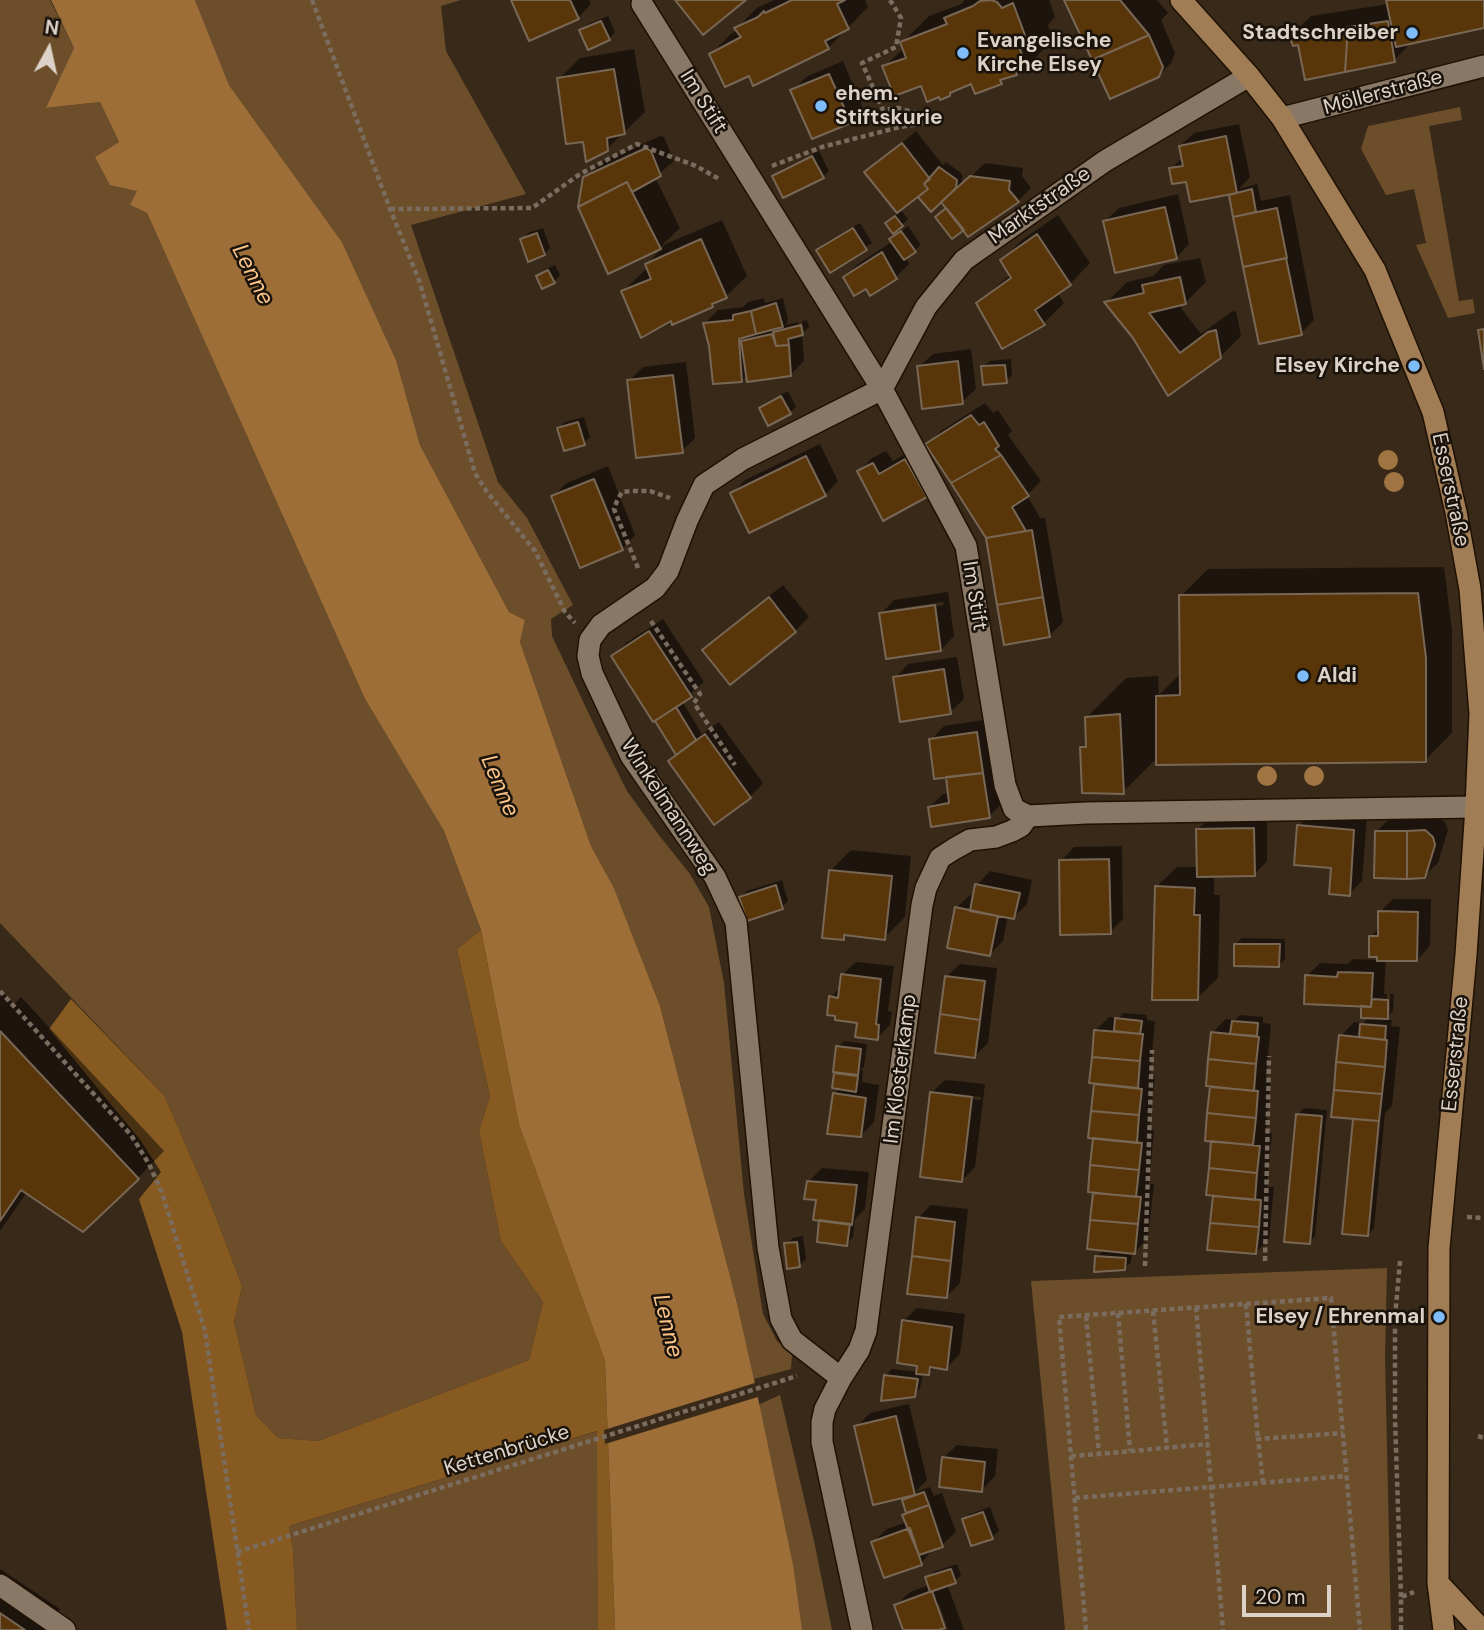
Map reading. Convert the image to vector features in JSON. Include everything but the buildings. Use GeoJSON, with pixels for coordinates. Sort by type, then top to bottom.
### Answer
{"type":"FeatureCollection","features":[{"type":"Feature","properties":{"kind":"main road","name":"Esserstraße"},"geometry":{"type":"LineString","coordinates":[[1181,0],[1250,76],[1282,118],[1375,270],[1433,412],[1470,589],[1482,714],[1466,955],[1444,1180],[1439,1264],[1438,1583]]}},
{"type":"Feature","properties":{"kind":"main road"},"geometry":{"type":"LineString","coordinates":[[1438,1583],[1444,1630]]}},
{"type":"Feature","properties":{"kind":"main road"},"geometry":{"type":"LineString","coordinates":[[1438,1583],[1482,1630]]}},
{"type":"Feature","properties":{"kind":"street","name":"Im Stift"},"geometry":{"type":"LineString","coordinates":[[642,4],[882,389],[966,546],[1005,785],[1014,808],[1028,816]]}},
{"type":"Feature","properties":{"kind":"street","name":"Möllerstraße"},"geometry":{"type":"LineString","coordinates":[[1282,118],[1484,66]]}},
{"type":"Feature","properties":{"kind":"street","name":"Marktstraße"},"geometry":{"type":"LineString","coordinates":[[882,389],[926,307],[964,260],[990,239],[1105,161],[1250,76]]}},
{"type":"Feature","properties":{"kind":"street"},"geometry":{"type":"LineString","coordinates":[[590,640],[601,625],[655,588],[668,572],[704,485],[743,459],[882,389]]}},
{"type":"Feature","properties":{"kind":"street","name":"Winkelmannweg"},"geometry":{"type":"LineString","coordinates":[[590,640],[588,656],[592,673],[631,756],[715,877],[736,922],[768,1248],[781,1319],[792,1340],[841,1378]]}},
{"type":"Feature","properties":{"kind":"street"},"geometry":{"type":"LineString","coordinates":[[1028,816],[1476,807]]}},
{"type":"Feature","properties":{"kind":"street","name":"Im Klosterkamp"},"geometry":{"type":"LineString","coordinates":[[862,1630],[822,1442],[822,1422],[825,1409],[859,1350],[866,1331],[922,905],[926,888],[940,858],[970,840],[996,837],[1012,831],[1021,826],[1028,816]]}},
{"type":"Feature","properties":{"kind":"street"},"geometry":{"type":"LineString","coordinates":[[0,1585],[65,1630]]}},
{"type":"Feature","properties":{"kind":"path"},"geometry":{"type":"LineString","coordinates":[[312,0],[419,280],[475,472],[487,492],[535,551],[565,612],[590,640]]}},
{"type":"Feature","properties":{"kind":"path"},"geometry":{"type":"LineString","coordinates":[[773,166],[822,147],[900,127],[943,120],[898,108],[883,110],[862,64],[896,47],[901,18],[890,0]]}},
{"type":"Feature","properties":{"kind":"path"},"geometry":{"type":"LineString","coordinates":[[390,209],[531,208],[580,174],[637,144],[696,166],[727,183],[750,177]]}},
{"type":"Feature","properties":{"kind":"path"},"geometry":{"type":"LineString","coordinates":[[634,561],[614,509],[622,492],[650,491],[693,507]]}},
{"type":"Feature","properties":{"kind":"path"},"geometry":{"type":"LineString","coordinates":[[637,600],[700,694],[694,704],[735,765]]}},
{"type":"Feature","properties":{"kind":"path"},"geometry":{"type":"LineString","coordinates":[[0,991],[131,1135],[158,1183],[205,1331],[248,1630]]}},
{"type":"Feature","properties":{"kind":"path"},"geometry":{"type":"LineString","coordinates":[[1145,1266],[1152,1050]]}},
{"type":"Feature","properties":{"kind":"path"},"geometry":{"type":"LineString","coordinates":[[1265,1261],[1269,1056]]}},
{"type":"Feature","properties":{"kind":"path"},"geometry":{"type":"LineString","coordinates":[[1400,1261],[1395,1317],[1395,1418],[1402,1629]]}},
{"type":"Feature","properties":{"kind":"path"},"geometry":{"type":"LineString","coordinates":[[1086,1630],[1059,1317],[1331,1298],[1360,1630]]}},
{"type":"Feature","properties":{"kind":"path"},"geometry":{"type":"LineString","coordinates":[[1246,1304],[1263,1483]]}},
{"type":"Feature","properties":{"kind":"path"},"geometry":{"type":"LineString","coordinates":[[1196,1307],[1223,1630]]}},
{"type":"Feature","properties":{"kind":"path"},"geometry":{"type":"LineString","coordinates":[[1153,1311],[1167,1447]]}},
{"type":"Feature","properties":{"kind":"path"},"geometry":{"type":"LineString","coordinates":[[1118,1313],[1130,1451]]}},
{"type":"Feature","properties":{"kind":"path"},"geometry":{"type":"LineString","coordinates":[[1086,1315],[1099,1454]]}},
{"type":"Feature","properties":{"kind":"path","name":"Kettenbrücke"},"geometry":{"type":"LineString","coordinates":[[237,1552],[779,1383]]}},
{"type":"Feature","properties":{"kind":"path"},"geometry":{"type":"LineString","coordinates":[[1258,1439],[1343,1433]]}},
{"type":"Feature","properties":{"kind":"path"},"geometry":{"type":"LineString","coordinates":[[1478,1436],[1484,1438]]}},
{"type":"Feature","properties":{"kind":"path"},"geometry":{"type":"LineString","coordinates":[[1071,1456],[1208,1444]]}},
{"type":"Feature","properties":{"kind":"path"},"geometry":{"type":"LineString","coordinates":[[1075,1498],[1346,1476]]}},
{"type":"Feature","properties":{"kind":"path"},"geometry":{"type":"LineString","coordinates":[[1401,1597],[1438,1583]]}},
{"type":"Feature","properties":{"kind":"shaded area"},"geometry":{"type":"Polygon","coordinates":[[[0,0],[50,0],[74,48],[47,108],[100,102],[119,142],[95,157],[138,191],[130,205],[147,213],[365,699],[444,831],[481,930],[457,949],[490,1096],[479,1131],[501,1241],[543,1302],[529,1360],[318,1441],[278,1438],[256,1415],[234,1322],[242,1286],[207,1194],[164,1095],[0,923],[0,0]]]}},
{"type":"Feature","properties":{"kind":"shaded area"},"geometry":{"type":"Polygon","coordinates":[[[195,0],[461,0],[441,6],[446,51],[526,194],[411,225],[498,482],[527,518],[573,605],[551,619],[552,636],[627,791],[690,874],[709,907],[724,983],[744,1194],[763,1314],[777,1341],[792,1355],[791,1369],[754,1379],[660,1006],[614,888],[591,846],[520,642],[525,620],[509,612],[420,445],[396,360],[342,242],[229,85],[195,0]]]}},
{"type":"Feature","properties":{"kind":"shaded area"},"geometry":{"type":"Polygon","coordinates":[[[1460,107],[1462,120],[1429,126],[1459,301],[1473,299],[1475,313],[1448,318],[1416,245],[1426,243],[1414,189],[1386,195],[1361,149],[1368,126],[1460,107]]]}},
{"type":"Feature","properties":{"kind":"shaded area"},"geometry":{"type":"Polygon","coordinates":[[[481,930],[519,1125],[605,1361],[615,1630],[598,1630],[597,1431],[289,1526],[293,1549],[297,1630],[227,1630],[182,1332],[139,1199],[161,1172],[141,1141],[49,1029],[71,999],[164,1095],[207,1194],[242,1286],[234,1322],[256,1415],[278,1438],[318,1441],[529,1360],[543,1302],[501,1241],[479,1131],[490,1096],[457,949],[481,930]]]}},
{"type":"Feature","properties":{"kind":"shaded area"},"geometry":{"type":"Polygon","coordinates":[[[1387,1268],[1385,1357],[1391,1630],[1065,1630],[1031,1281],[1387,1268]]]}},
{"type":"Feature","properties":{"kind":"shaded area"},"geometry":{"type":"Polygon","coordinates":[[[780,1395],[832,1630],[799,1630],[758,1405],[780,1395]]]}},
{"type":"Feature","properties":{"kind":"shaded area"},"geometry":{"type":"Polygon","coordinates":[[[598,1431],[598,1630],[297,1630],[293,1549],[289,1526],[598,1431]]]}},
{"type":"Feature","properties":{"kind":"water","name":"Lenne"},"geometry":{"type":"Polygon","coordinates":[[[51,0],[195,0],[229,85],[342,242],[396,360],[420,445],[509,612],[525,620],[520,642],[591,846],[614,888],[660,1006],[737,1303],[793,1565],[802,1630],[615,1630],[605,1361],[519,1125],[481,930],[444,831],[365,699],[147,213],[130,205],[137,191],[110,185],[95,157],[119,142],[100,102],[46,108],[74,48],[51,0]]]}},
{"type":"Feature","properties":{"kind":"pier"},"geometry":{"type":"Polygon","coordinates":[[[758,1382],[761,1396],[605,1444],[604,1430],[758,1382]]]}},
{"type":"Feature","properties":{"kind":"place","name":"Stadtschreiber"},"geometry":{"type":"Point","coordinates":[1412,33]}},
{"type":"Feature","properties":{"kind":"place","name":"Evangelische Kirche Elsey"},"geometry":{"type":"Point","coordinates":[963,53]}},
{"type":"Feature","properties":{"kind":"place","name":"ehem. Stiftskurie"},"geometry":{"type":"Point","coordinates":[821,106]}},
{"type":"Feature","properties":{"kind":"place","name":"Elsey Kirche"},"geometry":{"type":"Point","coordinates":[1414,366]}},
{"type":"Feature","properties":{"kind":"place","name":"Aldi"},"geometry":{"type":"Point","coordinates":[1303,676]}},
{"type":"Feature","properties":{"kind":"place","name":"Elsey / Ehrenmal"},"geometry":{"type":"Point","coordinates":[1439,1317]}}]}
